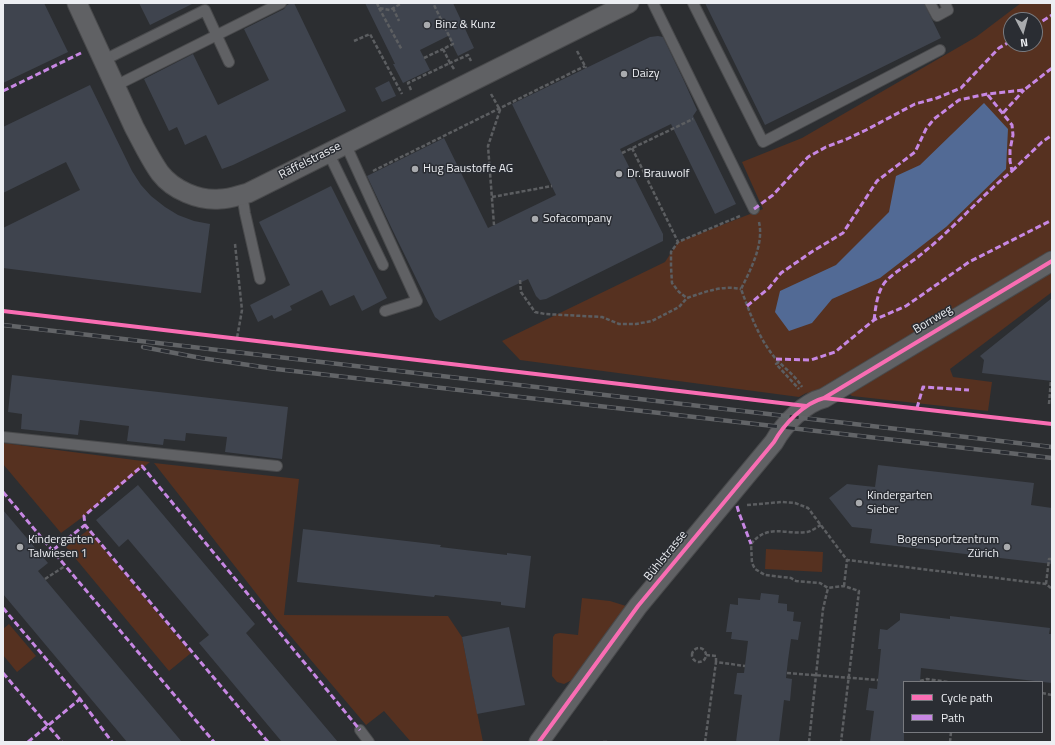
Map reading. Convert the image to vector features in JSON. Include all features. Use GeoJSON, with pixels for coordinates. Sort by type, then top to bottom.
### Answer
{"type":"FeatureCollection","features":[{"type":"Feature","properties":{"kind":"street","name":"Räffelstrasse"},"geometry":{"type":"LineString","coordinates":[[77,3],[143,145],[161,174],[184,191],[196,196],[220,199],[236,196],[328,152],[628,3]]}},
{"type":"Feature","properties":{"kind":"street","name":"Borrweg"},"geometry":{"type":"LineString","coordinates":[[815,398],[1052,261]]}},
{"type":"Feature","properties":{"kind":"street","name":"Bühlstrasse"},"geometry":{"type":"LineString","coordinates":[[538,742],[638,606],[793,417],[815,398]]}},
{"type":"Feature","properties":{"kind":"lane"},"geometry":{"type":"LineString","coordinates":[[115,86],[281,3]]}},
{"type":"Feature","properties":{"kind":"lane"},"geometry":{"type":"LineString","coordinates":[[653,3],[754,209]]}},
{"type":"Feature","properties":{"kind":"lane"},"geometry":{"type":"LineString","coordinates":[[693,3],[763,142],[940,50]]}},
{"type":"Feature","properties":{"kind":"lane"},"geometry":{"type":"LineString","coordinates":[[930,3],[934,17],[948,10],[945,3]]}},
{"type":"Feature","properties":{"kind":"lane"},"geometry":{"type":"LineString","coordinates":[[104,60],[205,10],[229,62]]}},
{"type":"Feature","properties":{"kind":"lane"},"geometry":{"type":"LineString","coordinates":[[345,143],[417,301],[385,311]]}},
{"type":"Feature","properties":{"kind":"lane"},"geometry":{"type":"LineString","coordinates":[[328,152],[383,265]]}},
{"type":"Feature","properties":{"kind":"lane"},"geometry":{"type":"LineString","coordinates":[[236,196],[245,213],[260,279]]}},
{"type":"Feature","properties":{"kind":"lane"},"geometry":{"type":"LineString","coordinates":[[3,437],[277,466]]}},
{"type":"Feature","properties":{"kind":"lane"},"geometry":{"type":"LineString","coordinates":[[360,730],[369,742]]}},
{"type":"Feature","properties":{"kind":"path"},"geometry":{"type":"LineString","coordinates":[[377,3],[402,50]]}},
{"type":"Feature","properties":{"kind":"path"},"geometry":{"type":"LineString","coordinates":[[380,8],[390,10],[402,3]]}},
{"type":"Feature","properties":{"kind":"path"},"geometry":{"type":"LineString","coordinates":[[424,58],[453,44],[433,3]]}},
{"type":"Feature","properties":{"kind":"path"},"geometry":{"type":"LineString","coordinates":[[393,8],[399,20]]}},
{"type":"Feature","properties":{"kind":"path"},"geometry":{"type":"LineString","coordinates":[[354,41],[370,34],[404,96]]}},
{"type":"Feature","properties":{"kind":"path"},"geometry":{"type":"LineString","coordinates":[[443,49],[453,68]]}},
{"type":"Feature","properties":{"kind":"path"},"geometry":{"type":"LineString","coordinates":[[360,177],[498,108],[586,67],[577,51]]}},
{"type":"Feature","properties":{"kind":"path"},"geometry":{"type":"LineString","coordinates":[[412,92],[408,83],[468,55],[470,60]]}},
{"type":"Feature","properties":{"kind":"path"},"geometry":{"type":"LineString","coordinates":[[490,94],[500,110],[488,146],[494,225]]}},
{"type":"Feature","properties":{"kind":"path"},"geometry":{"type":"LineString","coordinates":[[622,153],[707,113]]}},
{"type":"Feature","properties":{"kind":"path"},"geometry":{"type":"LineString","coordinates":[[632,148],[678,242]]}},
{"type":"Feature","properties":{"kind":"path"},"geometry":{"type":"LineString","coordinates":[[492,197],[552,186]]}},
{"type":"Feature","properties":{"kind":"path"},"geometry":{"type":"LineString","coordinates":[[687,298],[679,292],[672,283],[671,252],[678,242],[754,209],[761,230],[748,275],[741,289],[755,328],[762,341],[779,362],[798,380],[807,394],[815,398]]}},
{"type":"Feature","properties":{"kind":"path"},"geometry":{"type":"LineString","coordinates":[[234,239],[242,310],[238,338]]}},
{"type":"Feature","properties":{"kind":"path"},"geometry":{"type":"LineString","coordinates":[[520,280],[520,292],[535,312],[602,318],[618,324],[636,324],[652,321],[679,307],[687,298],[711,290],[723,288],[741,289]]}},
{"type":"Feature","properties":{"kind":"path"},"geometry":{"type":"LineString","coordinates":[[779,362],[776,364],[815,398]]}},
{"type":"Feature","properties":{"kind":"path"},"geometry":{"type":"LineString","coordinates":[[1049,404],[1051,380]]}},
{"type":"Feature","properties":{"kind":"path"},"geometry":{"type":"LineString","coordinates":[[718,509],[767,503],[795,503],[808,508],[847,560],[844,586]]}},
{"type":"Feature","properties":{"kind":"path"},"geometry":{"type":"LineString","coordinates":[[821,525],[808,532],[771,531],[761,534],[751,544],[751,554],[752,563],[755,569],[765,575],[791,578],[796,582],[820,583],[828,588],[844,586],[859,591],[841,742]]}},
{"type":"Feature","properties":{"kind":"path"},"geometry":{"type":"LineString","coordinates":[[1046,584],[1049,559],[1052,559]]}},
{"type":"Feature","properties":{"kind":"path"},"geometry":{"type":"LineString","coordinates":[[847,560],[1046,584],[1052,589]]}},
{"type":"Feature","properties":{"kind":"path"},"geometry":{"type":"LineString","coordinates":[[46,579],[65,566]]}},
{"type":"Feature","properties":{"kind":"path"},"geometry":{"type":"LineString","coordinates":[[809,742],[823,609],[828,588]]}},
{"type":"Feature","properties":{"kind":"path"},"geometry":{"type":"LineString","coordinates":[[701,648],[705,650],[706,655],[705,659],[699,662],[693,658],[692,654],[694,649],[701,648]]}},
{"type":"Feature","properties":{"kind":"path"},"geometry":{"type":"LineString","coordinates":[[705,742],[716,662],[716,656],[706,655]]}},
{"type":"Feature","properties":{"kind":"path"},"geometry":{"type":"LineString","coordinates":[[716,662],[745,666]]}},
{"type":"Feature","properties":{"kind":"path"},"geometry":{"type":"LineString","coordinates":[[787,673],[878,680]]}},
{"type":"Feature","properties":{"kind":"path"},"geometry":{"type":"LineString","coordinates":[[920,681],[927,679],[941,681]]}},
{"type":"Feature","properties":{"kind":"path"},"geometry":{"type":"LineString","coordinates":[[602,742],[607,742]]}},
{"type":"Feature","properties":{"kind":"shaded area"},"geometry":{"type":"Polygon","coordinates":[[[1021,3],[1052,3],[1052,254],[798,403],[808,392],[799,397],[520,360],[502,341],[665,262],[678,242],[763,209],[742,162],[802,138],[976,37],[1003,17],[1003,52],[1043,52],[1043,12],[1009,12],[1021,3]]]}},
{"type":"Feature","properties":{"kind":"shaded area"},"geometry":{"type":"Polygon","coordinates":[[[1052,267],[1052,292],[950,369],[953,377],[992,382],[988,411],[852,396],[846,391],[1052,267]]]}},
{"type":"Feature","properties":{"kind":"shaded area"},"geometry":{"type":"Polygon","coordinates":[[[3,443],[150,462],[61,533],[3,464],[3,443]]]}},
{"type":"Feature","properties":{"kind":"shaded area"},"geometry":{"type":"Polygon","coordinates":[[[154,463],[299,479],[284,615],[448,616],[462,637],[483,742],[411,742],[384,711],[366,725],[277,620],[154,463]]]}},
{"type":"Feature","properties":{"kind":"shaded area"},"geometry":{"type":"Polygon","coordinates":[[[88,530],[191,653],[169,671],[66,547],[88,530]]]}},
{"type":"Feature","properties":{"kind":"shaded area"},"geometry":{"type":"Polygon","coordinates":[[[766,549],[823,552],[822,572],[765,569],[766,549]]]}},
{"type":"Feature","properties":{"kind":"shaded area"},"geometry":{"type":"Polygon","coordinates":[[[582,598],[610,601],[626,606],[572,680],[564,684],[557,682],[552,676],[553,637],[555,634],[560,633],[578,635],[582,598]]]}},
{"type":"Feature","properties":{"kind":"shaded area"},"geometry":{"type":"Polygon","coordinates":[[[9,624],[36,656],[17,672],[3,655],[3,629],[9,624]]]}},
{"type":"Feature","properties":{"kind":"water"},"geometry":{"type":"Polygon","coordinates":[[[984,103],[1008,129],[1006,169],[946,227],[880,278],[832,299],[812,323],[789,331],[775,312],[780,291],[836,265],[889,212],[896,176],[920,165],[984,103]]]}},
{"type":"Feature","properties":{"kind":"building"},"geometry":{"type":"Polygon","coordinates":[[[3,3],[44,3],[68,52],[3,83],[3,3]]]}},
{"type":"Feature","properties":{"kind":"building"},"geometry":{"type":"Polygon","coordinates":[[[139,3],[194,3],[150,25],[139,3]]]}},
{"type":"Feature","properties":{"kind":"building"},"geometry":{"type":"Polygon","coordinates":[[[291,3],[294,3],[346,111],[222,169],[206,135],[185,145],[177,127],[169,131],[144,79],[193,54],[218,105],[269,80],[244,29],[284,9],[291,3]]]}},
{"type":"Feature","properties":{"kind":"building"},"geometry":{"type":"Polygon","coordinates":[[[365,3],[453,3],[474,48],[458,56],[448,36],[420,50],[430,70],[403,83],[365,3]]]}},
{"type":"Feature","properties":{"kind":"building"},"geometry":{"type":"Polygon","coordinates":[[[705,3],[924,3],[941,38],[765,125],[705,3]]]}},
{"type":"Feature","properties":{"kind":"building"},"geometry":{"type":"Polygon","coordinates":[[[650,37],[663,37],[684,81],[697,110],[693,116],[736,204],[715,214],[671,124],[620,149],[663,234],[663,241],[546,299],[540,300],[536,296],[528,279],[440,321],[435,317],[367,176],[444,138],[488,228],[556,195],[512,104],[650,37]]]}},
{"type":"Feature","properties":{"kind":"building"},"geometry":{"type":"Polygon","coordinates":[[[389,81],[396,96],[382,102],[375,88],[389,81]]]}},
{"type":"Feature","properties":{"kind":"building"},"geometry":{"type":"Polygon","coordinates":[[[90,85],[132,171],[141,185],[151,196],[178,215],[194,221],[210,224],[201,293],[3,268],[3,228],[80,190],[66,162],[3,193],[3,127],[90,85]]]}},
{"type":"Feature","properties":{"kind":"building"},"geometry":{"type":"Polygon","coordinates":[[[331,186],[387,298],[362,311],[354,295],[330,306],[322,290],[290,306],[292,310],[274,319],[272,315],[258,322],[250,305],[290,285],[259,222],[331,186]]]}},
{"type":"Feature","properties":{"kind":"building"},"geometry":{"type":"Polygon","coordinates":[[[1052,298],[1052,381],[982,373],[984,360],[980,356],[1052,298]]]}},
{"type":"Feature","properties":{"kind":"building"},"geometry":{"type":"Polygon","coordinates":[[[12,375],[288,407],[282,459],[225,452],[227,437],[186,433],[185,441],[164,439],[163,445],[127,441],[129,426],[80,420],[78,435],[21,429],[22,414],[8,412],[12,375]]]}},
{"type":"Feature","properties":{"kind":"building"},"geometry":{"type":"Polygon","coordinates":[[[878,465],[1034,483],[1031,505],[1052,508],[1052,564],[870,543],[872,529],[852,527],[829,498],[847,484],[875,487],[878,465]]]}},
{"type":"Feature","properties":{"kind":"building"},"geometry":{"type":"Polygon","coordinates":[[[138,485],[255,624],[246,633],[338,742],[282,742],[199,643],[209,635],[128,539],[119,547],[96,520],[138,485]]]}},
{"type":"Feature","properties":{"kind":"building"},"geometry":{"type":"Polygon","coordinates":[[[3,510],[48,563],[38,571],[182,742],[127,742],[3,594],[3,510]]]}},
{"type":"Feature","properties":{"kind":"building"},"geometry":{"type":"Polygon","coordinates":[[[303,529],[441,545],[440,547],[507,555],[507,553],[531,556],[525,608],[501,605],[501,602],[435,595],[434,597],[297,582],[303,529]]]}},
{"type":"Feature","properties":{"kind":"building"},"geometry":{"type":"Polygon","coordinates":[[[761,593],[779,595],[778,603],[787,604],[787,611],[794,612],[793,621],[801,622],[798,640],[791,639],[788,660],[786,678],[792,679],[790,701],[784,700],[779,742],[736,742],[742,695],[734,694],[737,673],[744,673],[748,641],[731,639],[732,632],[726,632],[730,604],[738,605],[738,598],[760,600],[761,593]]]}},
{"type":"Feature","properties":{"kind":"building"},"geometry":{"type":"Polygon","coordinates":[[[900,613],[950,619],[950,616],[1050,628],[1049,634],[1052,634],[1052,683],[921,668],[920,681],[903,681],[904,742],[870,742],[874,711],[866,710],[869,688],[877,689],[881,649],[878,649],[880,629],[887,630],[900,620],[900,613]]]}},
{"type":"Feature","properties":{"kind":"building"},"geometry":{"type":"Polygon","coordinates":[[[509,627],[525,705],[477,714],[462,637],[509,627]]]}},
{"type":"Feature","properties":{"kind":"railway"},"geometry":{"type":"LineString","coordinates":[[3,325],[1052,447]]}},
{"type":"Feature","properties":{"kind":"railway"},"geometry":{"type":"LineString","coordinates":[[143,347],[201,358],[276,369],[1052,458]]}},
{"type":"Feature","properties":{"kind":"marked path"},"geometry":{"type":"LineString","coordinates":[[1043,21],[1052,15]]}},
{"type":"Feature","properties":{"kind":"marked path"},"geometry":{"type":"LineString","coordinates":[[754,209],[773,195],[808,157],[826,147],[866,130],[915,104],[937,98],[961,88],[1003,46]]}},
{"type":"Feature","properties":{"kind":"marked path"},"geometry":{"type":"LineString","coordinates":[[3,91],[81,53]]}},
{"type":"Feature","properties":{"kind":"marked path"},"geometry":{"type":"LineString","coordinates":[[747,306],[769,288],[781,273],[843,233],[877,181],[915,152],[926,129],[934,119],[959,100],[987,94],[1024,90],[1052,68]]}},
{"type":"Feature","properties":{"kind":"marked path"},"geometry":{"type":"LineString","coordinates":[[1003,113],[1024,90]]}},
{"type":"Feature","properties":{"kind":"marked path"},"geometry":{"type":"LineString","coordinates":[[874,320],[879,293],[887,280],[920,256],[1012,171],[1010,161],[1010,150],[1013,135],[1012,125],[987,94]]}},
{"type":"Feature","properties":{"kind":"marked path"},"geometry":{"type":"LineString","coordinates":[[1012,171],[1042,142],[1052,135]]}},
{"type":"Feature","properties":{"kind":"marked path"},"geometry":{"type":"LineString","coordinates":[[776,359],[811,360],[835,352],[874,320],[906,306],[969,262],[1052,220]]}},
{"type":"Feature","properties":{"kind":"marked path"},"geometry":{"type":"LineString","coordinates":[[917,408],[923,387],[969,390]]}},
{"type":"Feature","properties":{"kind":"marked path"},"geometry":{"type":"LineString","coordinates":[[268,742],[85,525],[84,516],[142,466],[360,730]]}},
{"type":"Feature","properties":{"kind":"marked path"},"geometry":{"type":"LineString","coordinates":[[3,492],[214,742]]}},
{"type":"Feature","properties":{"kind":"marked path"},"geometry":{"type":"LineString","coordinates":[[737,506],[751,544]]}},
{"type":"Feature","properties":{"kind":"marked path"},"geometry":{"type":"LineString","coordinates":[[53,550],[85,525]]}},
{"type":"Feature","properties":{"kind":"marked path"},"geometry":{"type":"LineString","coordinates":[[3,608],[80,699],[112,742]]}},
{"type":"Feature","properties":{"kind":"marked path"},"geometry":{"type":"LineString","coordinates":[[3,673],[62,742]]}},
{"type":"Feature","properties":{"kind":"marked path"},"geometry":{"type":"LineString","coordinates":[[28,742],[80,699]]}},
{"type":"Feature","properties":{"kind":"cycle path"},"geometry":{"type":"LineString","coordinates":[[539,742],[638,606],[795,415],[809,404],[824,398],[1052,261]]}},
{"type":"Feature","properties":{"kind":"cycle path"},"geometry":{"type":"LineString","coordinates":[[3,311],[806,406]]}},
{"type":"Feature","properties":{"kind":"cycle path"},"geometry":{"type":"LineString","coordinates":[[824,398],[1052,424]]}},
{"type":"Feature","properties":{"kind":"place","name":"Binz & Kunz"},"geometry":{"type":"Point","coordinates":[427,25]}},
{"type":"Feature","properties":{"kind":"place","name":"Daizy"},"geometry":{"type":"Point","coordinates":[624,74]}},
{"type":"Feature","properties":{"kind":"place","name":"Hug Baustoffe AG"},"geometry":{"type":"Point","coordinates":[415,169]}},
{"type":"Feature","properties":{"kind":"place","name":"Dr. Brauwolf"},"geometry":{"type":"Point","coordinates":[619,174]}},
{"type":"Feature","properties":{"kind":"place","name":"Sofacompany"},"geometry":{"type":"Point","coordinates":[535,219]}},
{"type":"Feature","properties":{"kind":"place","name":"Kindergarten Sieber"},"geometry":{"type":"Point","coordinates":[859,503]}},
{"type":"Feature","properties":{"kind":"place","name":"Kindergarten Talwiesen 1"},"geometry":{"type":"Point","coordinates":[20,547]}},
{"type":"Feature","properties":{"kind":"place","name":"Bogensportzentrum Zürich"},"geometry":{"type":"Point","coordinates":[1007,547]}}]}
